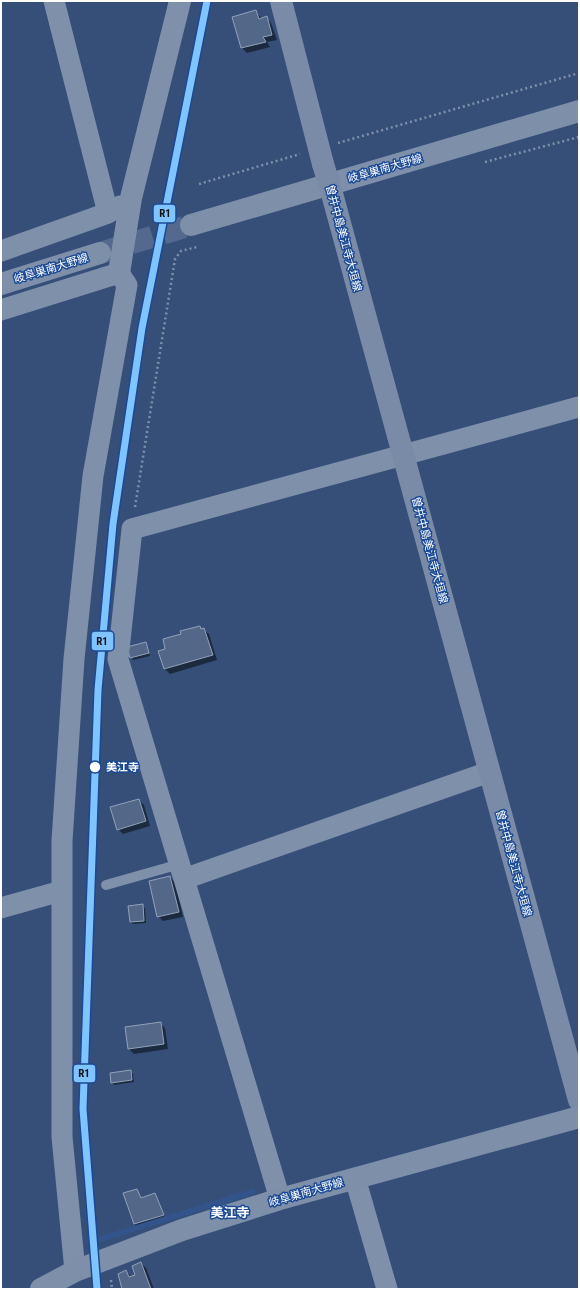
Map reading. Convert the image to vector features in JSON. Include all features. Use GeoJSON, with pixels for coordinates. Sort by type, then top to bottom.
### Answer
{"type":"FeatureCollection","features":[{"type":"Feature","properties":{"kind":"main road","name":"曽井中島美江寺大垣線"},"geometry":{"type":"LineString","coordinates":[[281,1],[321,157],[404,454],[579,1100]]}},
{"type":"Feature","properties":{"kind":"main road","name":"岐阜巣南大野線"},"geometry":{"type":"LineString","coordinates":[[191,225],[579,111]]}},
{"type":"Feature","properties":{"kind":"main road","name":"岐阜巣南大野線"},"geometry":{"type":"LineString","coordinates":[[1,284],[100,252]]}},
{"type":"Feature","properties":{"kind":"main road","name":"岐阜巣南大野線"},"geometry":{"type":"LineString","coordinates":[[41,1289],[75,1270],[182,1230],[280,1199],[579,1117]]}},
{"type":"Feature","properties":{"kind":"street"},"geometry":{"type":"LineString","coordinates":[[54,1],[108,213]]}},
{"type":"Feature","properties":{"kind":"street"},"geometry":{"type":"LineString","coordinates":[[75,1270],[62,1137],[63,951],[61,891],[62,841],[74,659],[93,476],[128,285],[119,273],[131,198],[180,1]]}},
{"type":"Feature","properties":{"kind":"street"},"geometry":{"type":"LineString","coordinates":[[1,251],[108,213],[131,198]]}},
{"type":"Feature","properties":{"kind":"street"},"geometry":{"type":"LineString","coordinates":[[1,310],[119,273]]}},
{"type":"Feature","properties":{"kind":"street"},"geometry":{"type":"LineString","coordinates":[[280,1199],[118,659],[132,529],[579,407]]}},
{"type":"Feature","properties":{"kind":"street"},"geometry":{"type":"LineString","coordinates":[[182,872],[489,772]]}},
{"type":"Feature","properties":{"kind":"street"},"geometry":{"type":"LineString","coordinates":[[1,908],[61,891]]}},
{"type":"Feature","properties":{"kind":"street"},"geometry":{"type":"LineString","coordinates":[[355,1178],[387,1289]]}},
{"type":"Feature","properties":{"kind":"lane"},"geometry":{"type":"LineString","coordinates":[[106,884],[182,872]]}},
{"type":"Feature","properties":{"kind":"path"},"geometry":{"type":"LineString","coordinates":[[199,184],[321,157],[579,73]]}},
{"type":"Feature","properties":{"kind":"path"},"geometry":{"type":"LineString","coordinates":[[480,164],[579,137]]}},
{"type":"Feature","properties":{"kind":"path"},"geometry":{"type":"LineString","coordinates":[[132,529],[175,259],[181,251],[203,244]]}},
{"type":"Feature","properties":{"kind":"building"},"geometry":{"type":"Polygon","coordinates":[[[256,10],[259,19],[267,16],[272,35],[263,37],[266,42],[241,48],[232,17],[256,10]]]}},
{"type":"Feature","properties":{"kind":"building"},"geometry":{"type":"Polygon","coordinates":[[[200,626],[201,629],[204,628],[213,655],[164,669],[158,651],[165,649],[163,639],[181,634],[180,631],[200,626]]]}},
{"type":"Feature","properties":{"kind":"building"},"geometry":{"type":"Polygon","coordinates":[[[146,642],[149,653],[130,658],[127,647],[146,642]]]}},
{"type":"Feature","properties":{"kind":"building"},"geometry":{"type":"Polygon","coordinates":[[[139,799],[146,821],[117,830],[110,807],[139,799]]]}},
{"type":"Feature","properties":{"kind":"building"},"geometry":{"type":"Polygon","coordinates":[[[170,876],[179,912],[157,917],[149,881],[170,876]]]}},
{"type":"Feature","properties":{"kind":"building"},"geometry":{"type":"Polygon","coordinates":[[[143,904],[144,921],[130,922],[128,906],[143,904]]]}},
{"type":"Feature","properties":{"kind":"building"},"geometry":{"type":"Polygon","coordinates":[[[161,1022],[164,1044],[128,1049],[125,1027],[161,1022]]]}},
{"type":"Feature","properties":{"kind":"building"},"geometry":{"type":"Polygon","coordinates":[[[131,1070],[132,1080],[111,1083],[110,1073],[131,1070]]]}},
{"type":"Feature","properties":{"kind":"building"},"geometry":{"type":"Polygon","coordinates":[[[137,1189],[141,1198],[155,1193],[164,1215],[134,1224],[123,1193],[137,1189]]]}},
{"type":"Feature","properties":{"kind":"building"},"geometry":{"type":"Polygon","coordinates":[[[141,1262],[151,1289],[122,1289],[118,1274],[126,1270],[129,1277],[135,1275],[132,1266],[141,1262]]]}},
{"type":"Feature","properties":{"kind":"waterway"},"geometry":{"type":"LineString","coordinates":[[101,1239],[252,1192]]}},
{"type":"Feature","properties":{"kind":"tunnel"},"geometry":{"type":"LineString","coordinates":[[100,253],[191,225]]}},
{"type":"Feature","properties":{"kind":"transit line","name":"R1"},"geometry":{"type":"LineString","coordinates":[[97,1289],[83,1109],[98,690],[113,524],[142,328],[207,1]]}},
{"type":"Feature","properties":{"kind":"place","name":"美江寺"},"geometry":{"type":"Point","coordinates":[95,767]}},
{"type":"Feature","properties":{"kind":"district","name":"美江寺"},"geometry":{"type":"Point","coordinates":[230,1212]}}]}
